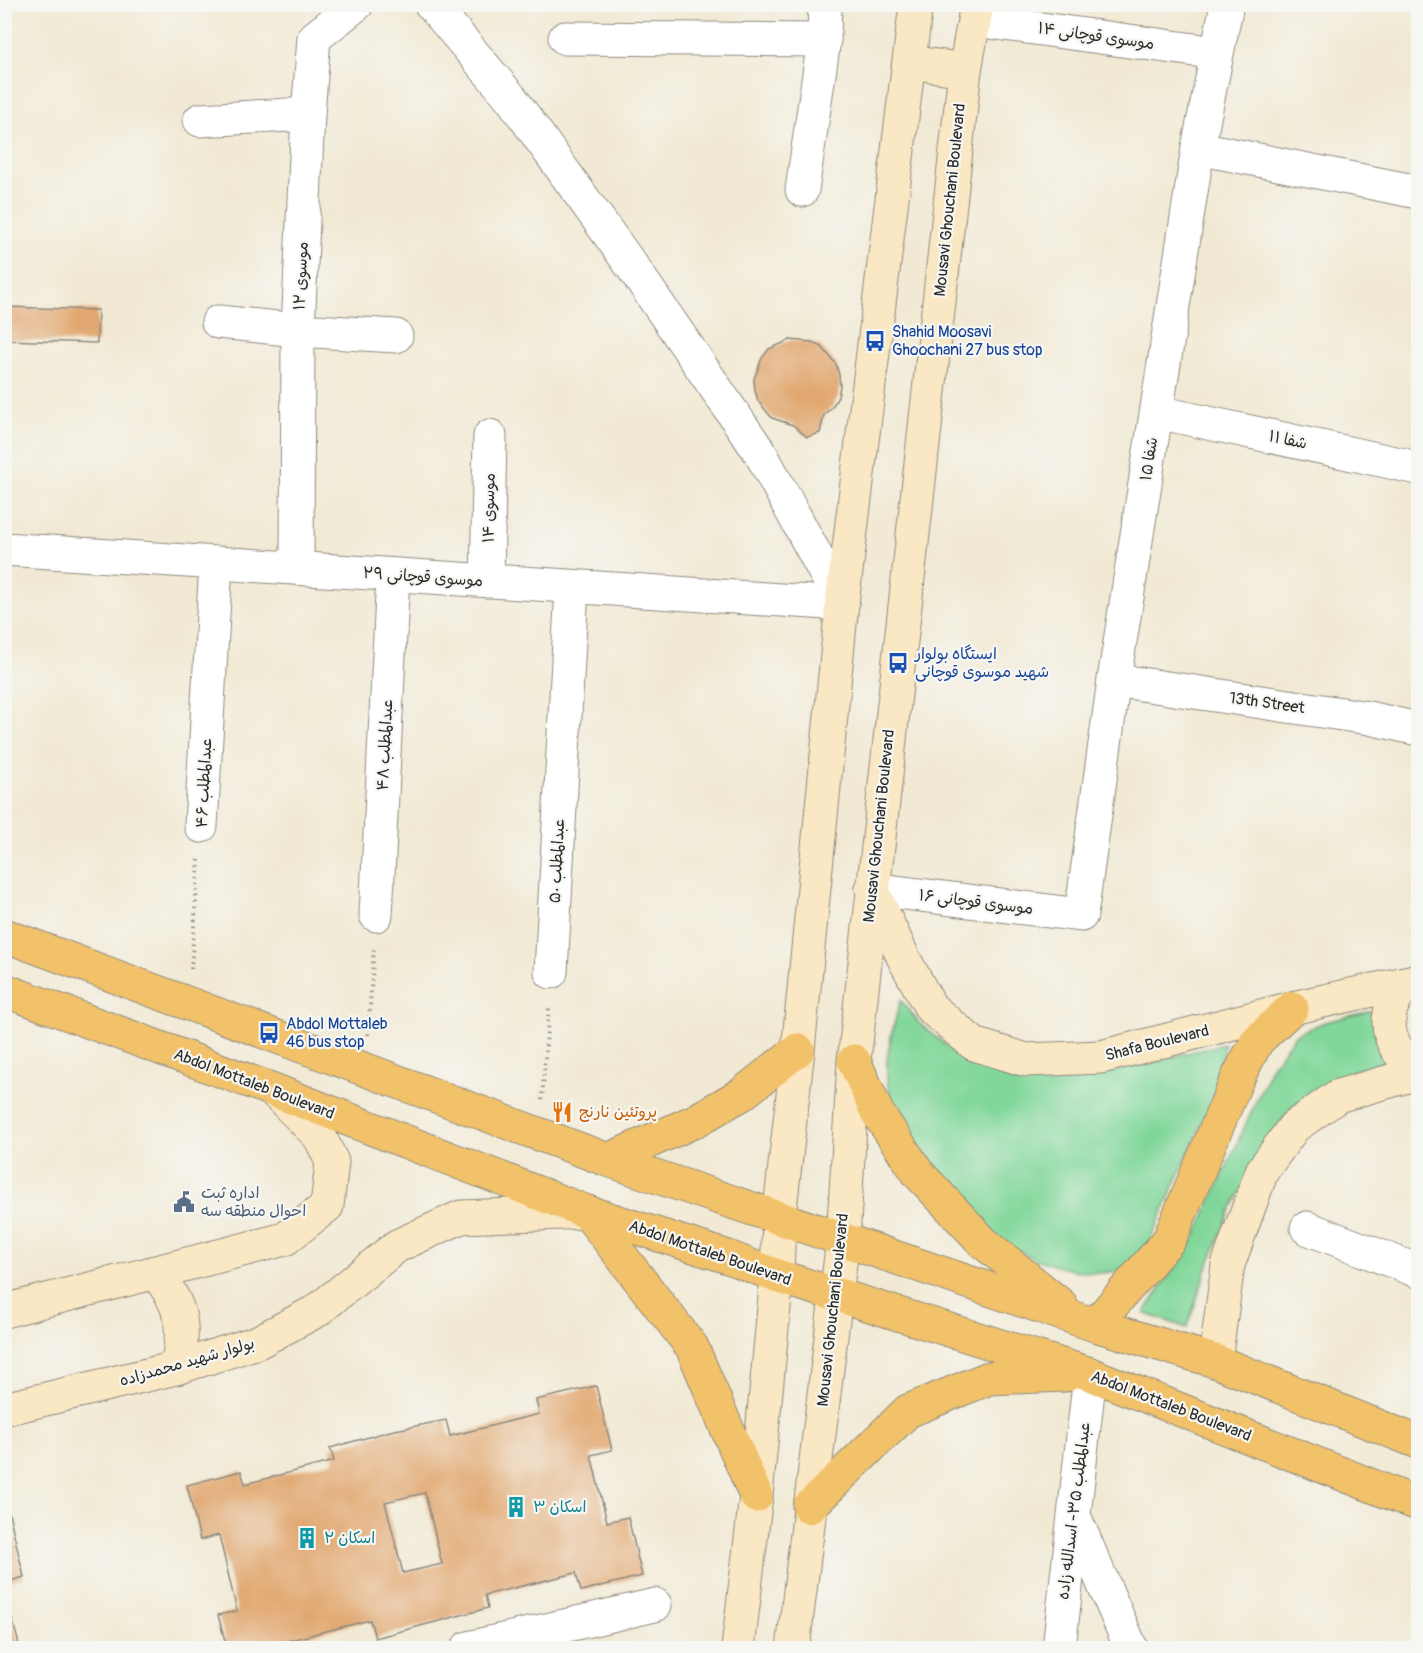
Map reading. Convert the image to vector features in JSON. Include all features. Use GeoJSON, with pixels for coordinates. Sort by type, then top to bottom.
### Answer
{"type":"FeatureCollection","features":[{"type":"Feature","properties":{"kind":"main road"},"geometry":{"type":"LineString","coordinates":[[4,935],[608,1160],[1087,1322],[1215,1361],[1419,1442]]}},
{"type":"Feature","properties":{"kind":"main road","name":"Abdol Mottaleb Boulevard"},"geometry":{"type":"LineString","coordinates":[[4,990],[273,1090],[587,1212],[728,1257],[777,1276],[1090,1374],[1419,1504]]}},
{"type":"Feature","properties":{"kind":"main road"},"geometry":{"type":"LineString","coordinates":[[1087,1322],[1169,1240],[1238,1077],[1257,1041],[1292,1008]]}},
{"type":"Feature","properties":{"kind":"main road"},"geometry":{"type":"LineString","coordinates":[[608,1160],[705,1115],[742,1094],[798,1050]]}},
{"type":"Feature","properties":{"kind":"main road"},"geometry":{"type":"LineString","coordinates":[[854,1061],[877,1112],[918,1173],[983,1242],[1087,1322]]}},
{"type":"Feature","properties":{"kind":"main road"},"geometry":{"type":"LineString","coordinates":[[587,1212],[692,1347],[756,1496]]}},
{"type":"Feature","properties":{"kind":"main road"},"geometry":{"type":"LineString","coordinates":[[809,1507],[908,1411],[989,1378],[1090,1374]]}},
{"type":"Feature","properties":{"kind":"street","name":"موسوی ۱۲"},"geometry":{"type":"LineString","coordinates":[[297,568],[298,330],[314,39],[357,4]]}},
{"type":"Feature","properties":{"kind":"street"},"geometry":{"type":"LineString","coordinates":[[431,4],[511,98],[636,272],[754,444],[842,604]]}},
{"type":"Feature","properties":{"kind":"street"},"geometry":{"type":"LineString","coordinates":[[802,190],[824,40],[825,4]]}},
{"type":"Feature","properties":{"kind":"street"},"geometry":{"type":"LineString","coordinates":[[738,1648],[756,1496],[777,1276],[779,1218],[842,604],[916,4]]}},
{"type":"Feature","properties":{"kind":"street","name":"شفا ۱۵"},"geometry":{"type":"LineString","coordinates":[[1081,915],[1114,680],[1198,148],[1227,4]]}},
{"type":"Feature","properties":{"kind":"street","name":"موسوی قوچانی ۱۴"},"geometry":{"type":"LineString","coordinates":[[976,12],[1217,53]]}},
{"type":"Feature","properties":{"kind":"street","name":"Mousavi Ghouchani Boulevard"},"geometry":{"type":"LineString","coordinates":[[793,1648],[843,1239],[854,1061],[872,889],[965,70],[976,12]]}},
{"type":"Feature","properties":{"kind":"street"},"geometry":{"type":"LineString","coordinates":[[565,38],[824,40]]}},
{"type":"Feature","properties":{"kind":"street"},"geometry":{"type":"LineString","coordinates":[[909,62],[965,70]]}},
{"type":"Feature","properties":{"kind":"street"},"geometry":{"type":"LineString","coordinates":[[200,120],[309,114]]}},
{"type":"Feature","properties":{"kind":"street"},"geometry":{"type":"LineString","coordinates":[[1198,148],[1419,192]]}},
{"type":"Feature","properties":{"kind":"street"},"geometry":{"type":"LineString","coordinates":[[218,322],[396,336]]}},
{"type":"Feature","properties":{"kind":"street","name":"شفا ۱۱"},"geometry":{"type":"LineString","coordinates":[[1157,412],[1419,468]]}},
{"type":"Feature","properties":{"kind":"street","name":"موسوی ۱۴"},"geometry":{"type":"LineString","coordinates":[[487,581],[490,436]]}},
{"type":"Feature","properties":{"kind":"street","name":"موسوی قوچانی ۲۹"},"geometry":{"type":"LineString","coordinates":[[4,549],[842,604]]}},
{"type":"Feature","properties":{"kind":"street","name":"عبدالمطلب ۴۶"},"geometry":{"type":"LineString","coordinates":[[201,826],[216,563]]}},
{"type":"Feature","properties":{"kind":"street","name":"عبدالمطلب ۴۸"},"geometry":{"type":"LineString","coordinates":[[376,915],[393,575]]}},
{"type":"Feature","properties":{"kind":"street","name":"عبدالمطلب ۵۰"},"geometry":{"type":"LineString","coordinates":[[551,972],[572,587]]}},
{"type":"Feature","properties":{"kind":"street","name":"13th Street"},"geometry":{"type":"LineString","coordinates":[[1114,680],[1369,718],[1419,729]]}},
{"type":"Feature","properties":{"kind":"street","name":"موسوی قوچانی ۱۶"},"geometry":{"type":"LineString","coordinates":[[872,889],[1081,915]]}},
{"type":"Feature","properties":{"kind":"street","name":"Shafa Boulevard"},"geometry":{"type":"LineString","coordinates":[[872,889],[904,958],[931,1008],[974,1044],[1026,1060],[1101,1058],[1292,1008],[1415,981]]}},
{"type":"Feature","properties":{"kind":"street"},"geometry":{"type":"LineString","coordinates":[[1415,981],[1398,994],[1390,1012],[1389,1030],[1395,1049],[1408,1062],[1419,1068]]}},
{"type":"Feature","properties":{"kind":"street"},"geometry":{"type":"LineString","coordinates":[[1215,1361],[1228,1264],[1262,1171],[1294,1127],[1338,1096],[1419,1073]]}},
{"type":"Feature","properties":{"kind":"street"},"geometry":{"type":"LineString","coordinates":[[4,1311],[285,1239],[327,1206],[332,1162],[320,1137],[273,1090]]}},
{"type":"Feature","properties":{"kind":"street","name":"بولوار شهید محمدزاده"},"geometry":{"type":"LineString","coordinates":[[4,1409],[176,1368],[258,1342],[318,1310],[397,1246],[461,1217],[587,1212]]}},
{"type":"Feature","properties":{"kind":"street"},"geometry":{"type":"LineString","coordinates":[[1306,1228],[1419,1270]]}},
{"type":"Feature","properties":{"kind":"street"},"geometry":{"type":"LineString","coordinates":[[155,1272],[168,1288],[178,1307],[182,1327],[182,1348],[176,1368]]}},
{"type":"Feature","properties":{"kind":"street","name":"عبدالمطلب ۳۵- اسدالله زاده"},"geometry":{"type":"LineString","coordinates":[[1059,1648],[1090,1374]]}},
{"type":"Feature","properties":{"kind":"street"},"geometry":{"type":"LineString","coordinates":[[1074,1516],[1131,1648]]}},
{"type":"Feature","properties":{"kind":"street"},"geometry":{"type":"LineString","coordinates":[[486,1646],[655,1605]]}},
{"type":"Feature","properties":{"kind":"path","name":"عبدالمطلب ۴۶"},"geometry":{"type":"LineString","coordinates":[[189,1003],[201,826]]}},
{"type":"Feature","properties":{"kind":"path"},"geometry":{"type":"LineString","coordinates":[[366,1069],[376,915]]}},
{"type":"Feature","properties":{"kind":"path"},"geometry":{"type":"LineString","coordinates":[[540,1134],[551,972]]}},
{"type":"Feature","properties":{"kind":"green space"},"geometry":{"type":"Polygon","coordinates":[[[901,1000],[920,1024],[968,1063],[1017,1082],[1075,1080],[1224,1044],[1220,1082],[1151,1239],[1133,1261],[1118,1270],[1103,1273],[1068,1269],[1049,1264],[1014,1249],[1000,1240],[976,1217],[914,1140],[901,1122],[892,1103],[887,1077],[888,1051],[901,1000]]]}},
{"type":"Feature","properties":{"kind":"green space"},"geometry":{"type":"Polygon","coordinates":[[[1371,1011],[1390,1061],[1352,1071],[1291,1108],[1269,1140],[1231,1209],[1206,1271],[1187,1328],[1144,1313],[1195,1237],[1272,1066],[1296,1034],[1325,1022],[1371,1011]]]}},
{"type":"Feature","properties":{"kind":"building"},"geometry":{"type":"Polygon","coordinates":[[[4,307],[98,310],[97,343],[4,340],[4,307]]]}},
{"type":"Feature","properties":{"kind":"building"},"geometry":{"type":"Polygon","coordinates":[[[790,340],[812,342],[822,347],[836,364],[839,375],[838,397],[824,415],[820,433],[807,437],[793,425],[772,418],[758,401],[755,390],[754,379],[762,358],[769,349],[790,340]]]}},
{"type":"Feature","properties":{"kind":"building"},"geometry":{"type":"Polygon","coordinates":[[[596,1386],[612,1450],[591,1455],[607,1522],[628,1517],[642,1576],[581,1591],[576,1573],[485,1595],[488,1608],[375,1638],[370,1620],[279,1643],[281,1648],[227,1648],[218,1615],[237,1611],[219,1535],[200,1540],[187,1485],[241,1471],[245,1484],[334,1461],[330,1448],[390,1431],[446,1420],[450,1436],[539,1414],[536,1400],[596,1386]],[[425,1493],[385,1502],[403,1573],[442,1564],[425,1493]]]}},
{"type":"Feature","properties":{"kind":"building"},"geometry":{"type":"Polygon","coordinates":[[[9,1513],[24,1577],[4,1583],[4,1514],[9,1513]]]}},
{"type":"Feature","properties":{"kind":"building"},"geometry":{"type":"Polygon","coordinates":[[[5,1592],[20,1648],[4,1648],[5,1592]]]}},
{"type":"Feature","properties":{"kind":"place","name":"Shahid Moosavi Ghoochani 27 bus stop"},"geometry":{"type":"Point","coordinates":[875,341]}},
{"type":"Feature","properties":{"kind":"place","name":"ایستگاه بولوار شهید موسوی قوچانی"},"geometry":{"type":"Point","coordinates":[898,663]}},
{"type":"Feature","properties":{"kind":"place","name":"Abdol Mottaleb 46 bus stop"},"geometry":{"type":"Point","coordinates":[269,1033]}},
{"type":"Feature","properties":{"kind":"place","name":"پروتئین نارنج"},"geometry":{"type":"Point","coordinates":[562,1112]}},
{"type":"Feature","properties":{"kind":"place","name":"اداره ثبت احوال منطقه سه"},"geometry":{"type":"Point","coordinates":[184,1202]}},
{"type":"Feature","properties":{"kind":"place","name":"اسکان ۳"},"geometry":{"type":"Point","coordinates":[516,1507]}},
{"type":"Feature","properties":{"kind":"place","name":"اسکان ۲"},"geometry":{"type":"Point","coordinates":[307,1538]}}]}
